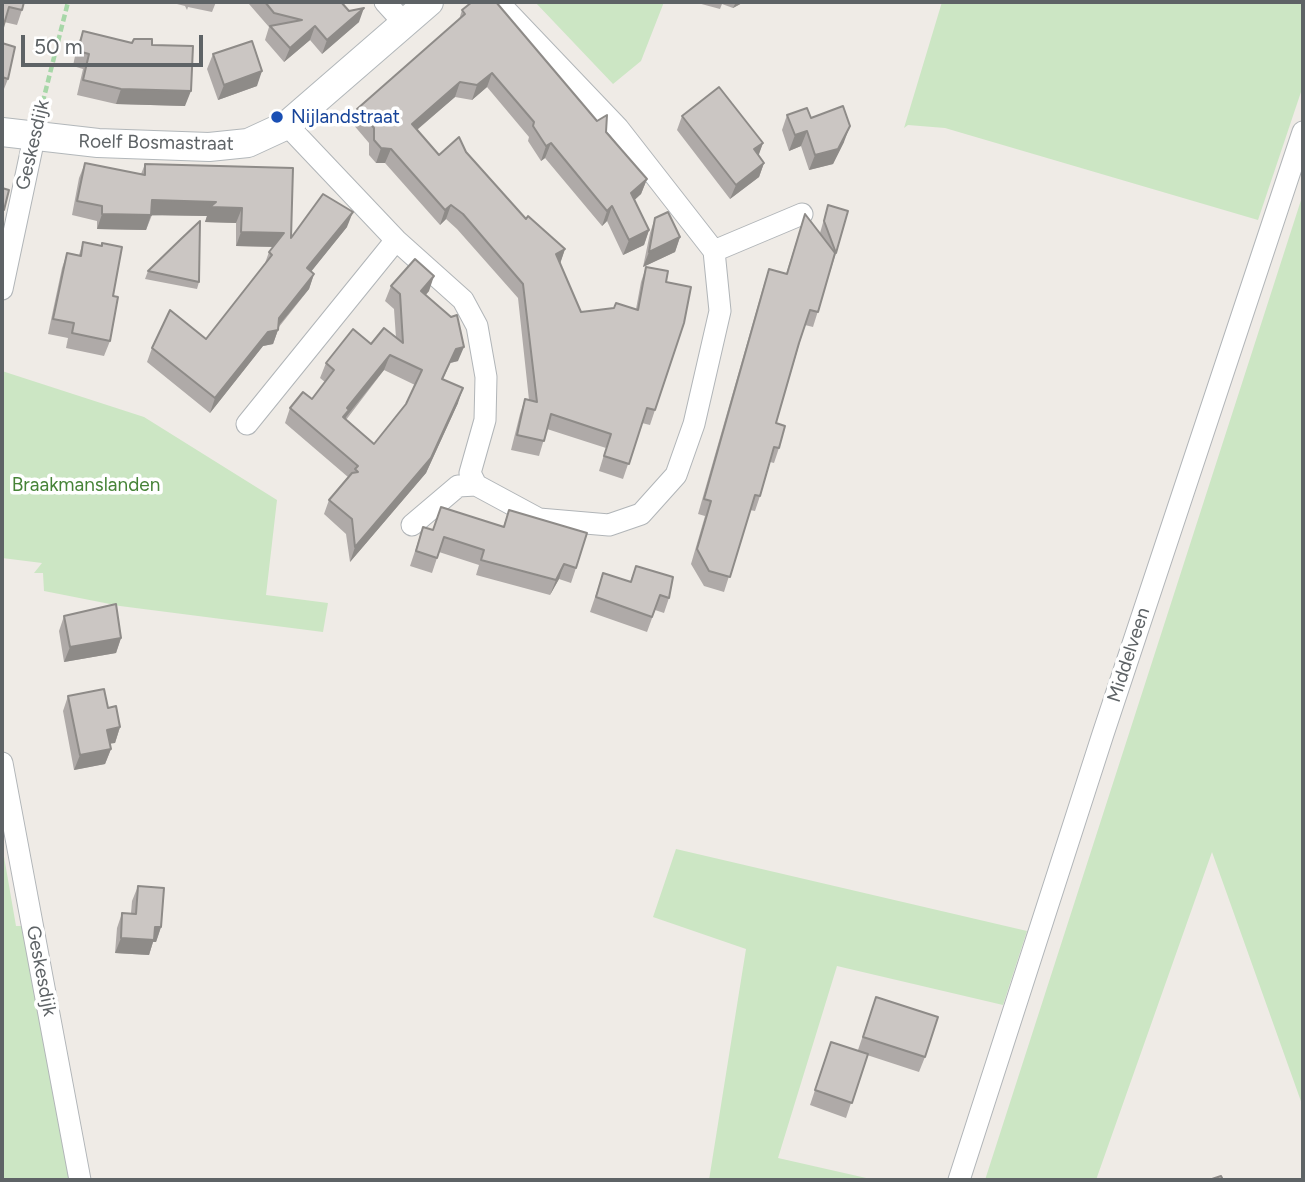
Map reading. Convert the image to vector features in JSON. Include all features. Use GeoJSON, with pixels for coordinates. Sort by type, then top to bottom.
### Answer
{"type":"FeatureCollection","features":[{"type":"Feature","properties":{"kind":"street"},"geometry":{"type":"LineString","coordinates":[[385,2],[405,24]]}},
{"type":"Feature","properties":{"kind":"street","name":"Roelf Bosmastraat"},"geometry":{"type":"LineString","coordinates":[[2,132],[97,144],[233,147],[267,136],[287,125],[429,2]]}},
{"type":"Feature","properties":{"kind":"street"},"geometry":{"type":"LineString","coordinates":[[412,525],[458,486],[476,485],[539,519],[609,525],[641,514],[676,475],[694,424],[720,311],[714,251],[618,128],[498,2]]}},
{"type":"Feature","properties":{"kind":"street"},"geometry":{"type":"LineString","coordinates":[[287,125],[397,240],[463,300],[477,326],[486,377],[485,420],[470,474],[476,485]]}},
{"type":"Feature","properties":{"kind":"street","name":"Middelveen"},"geometry":{"type":"LineString","coordinates":[[959,1180],[1103,734],[1303,132]]}},
{"type":"Feature","properties":{"kind":"street","name":"Geskesdijk"},"geometry":{"type":"LineString","coordinates":[[2,289],[34,138]]}},
{"type":"Feature","properties":{"kind":"street"},"geometry":{"type":"LineString","coordinates":[[714,251],[802,214]]}},
{"type":"Feature","properties":{"kind":"street"},"geometry":{"type":"LineString","coordinates":[[247,424],[397,240]]}},
{"type":"Feature","properties":{"kind":"street","name":"Geskesdijk"},"geometry":{"type":"LineString","coordinates":[[2,762],[80,1180]]}},
{"type":"Feature","properties":{"kind":"path","name":"Geskesdijk"},"geometry":{"type":"LineString","coordinates":[[34,138],[68,2]]}},
{"type":"Feature","properties":{"kind":"green space"},"geometry":{"type":"Polygon","coordinates":[[[535,2],[664,2],[641,61],[613,84],[535,2]]]}},
{"type":"Feature","properties":{"kind":"green space"},"geometry":{"type":"Polygon","coordinates":[[[942,2],[1303,2],[1303,86],[1258,220],[945,128],[908,125],[904,128],[942,2]]]}},
{"type":"Feature","properties":{"kind":"green space"},"geometry":{"type":"Polygon","coordinates":[[[1303,194],[1303,1107],[1212,852],[1096,1180],[985,1180],[1303,194]]]}},
{"type":"Feature","properties":{"kind":"green space","name":"Braakmanslanden"},"geometry":{"type":"Polygon","coordinates":[[[2,371],[144,417],[277,500],[266,595],[328,603],[323,632],[120,606],[44,591],[43,573],[34,573],[42,563],[2,558],[2,371]]]}},
{"type":"Feature","properties":{"kind":"green space"},"geometry":{"type":"Polygon","coordinates":[[[2,845],[16,926],[26,926],[75,1180],[2,1180],[2,845]]]}},
{"type":"Feature","properties":{"kind":"green space"},"geometry":{"type":"Polygon","coordinates":[[[676,849],[1027,931],[1003,1005],[837,966],[778,1158],[875,1180],[709,1180],[746,949],[653,917],[676,849]]]}},
{"type":"Feature","properties":{"kind":"building"},"geometry":{"type":"Polygon","coordinates":[[[2,2],[24,2],[22,10],[9,7],[2,31],[2,2]]]}},
{"type":"Feature","properties":{"kind":"building"},"geometry":{"type":"Polygon","coordinates":[[[265,2],[341,2],[349,11],[364,8],[327,40],[315,26],[290,48],[270,26],[302,20],[274,13],[265,2]]]}},
{"type":"Feature","properties":{"kind":"building"},"geometry":{"type":"Polygon","coordinates":[[[472,2],[496,2],[597,121],[607,115],[606,132],[647,179],[631,193],[649,230],[629,240],[612,206],[607,211],[551,143],[546,146],[533,126],[534,122],[492,73],[477,85],[460,82],[412,124],[439,155],[459,137],[466,152],[526,219],[528,216],[565,249],[556,254],[581,312],[614,308],[616,303],[638,310],[646,267],[668,271],[666,282],[691,287],[684,323],[655,410],[647,408],[629,464],[604,456],[611,434],[551,414],[544,441],[517,435],[525,399],[537,402],[523,284],[463,214],[451,205],[445,210],[391,149],[381,148],[374,140],[374,128],[357,109],[465,14],[462,10],[472,2]]]}},
{"type":"Feature","properties":{"kind":"building"},"geometry":{"type":"Polygon","coordinates":[[[83,31],[132,43],[134,39],[152,39],[152,45],[193,46],[191,91],[121,89],[83,80],[89,54],[78,51],[83,31]]]}},
{"type":"Feature","properties":{"kind":"building"},"geometry":{"type":"Polygon","coordinates":[[[252,41],[262,71],[224,85],[213,54],[252,41]]]}},
{"type":"Feature","properties":{"kind":"building"},"geometry":{"type":"Polygon","coordinates":[[[2,43],[15,47],[8,79],[2,77],[2,43]]]}},
{"type":"Feature","properties":{"kind":"building"},"geometry":{"type":"Polygon","coordinates":[[[719,87],[763,143],[754,149],[764,163],[736,185],[682,116],[719,87]]]}},
{"type":"Feature","properties":{"kind":"building"},"geometry":{"type":"Polygon","coordinates":[[[843,106],[850,126],[838,149],[815,155],[807,131],[795,135],[787,115],[807,108],[811,118],[843,106]]]}},
{"type":"Feature","properties":{"kind":"building"},"geometry":{"type":"Polygon","coordinates":[[[85,163],[145,175],[145,164],[293,168],[291,238],[323,194],[353,212],[307,268],[314,274],[279,318],[278,330],[268,332],[215,398],[152,348],[170,310],[206,339],[272,255],[269,252],[284,233],[241,232],[242,208],[210,207],[216,202],[152,200],[151,215],[102,214],[102,206],[77,201],[85,163]]]}},
{"type":"Feature","properties":{"kind":"building"},"geometry":{"type":"Polygon","coordinates":[[[2,188],[9,190],[4,210],[2,210],[2,188]]]}},
{"type":"Feature","properties":{"kind":"building"},"geometry":{"type":"Polygon","coordinates":[[[828,205],[848,211],[836,253],[824,221],[828,205]]]}},
{"type":"Feature","properties":{"kind":"building"},"geometry":{"type":"Polygon","coordinates":[[[668,212],[680,237],[649,252],[655,218],[668,212]]]}},
{"type":"Feature","properties":{"kind":"building"},"geometry":{"type":"Polygon","coordinates":[[[805,214],[835,253],[818,312],[810,310],[776,423],[785,426],[779,448],[774,447],[760,496],[755,495],[730,577],[709,571],[697,549],[711,501],[704,499],[769,269],[787,274],[805,214]]]}},
{"type":"Feature","properties":{"kind":"building"},"geometry":{"type":"Polygon","coordinates":[[[200,221],[199,282],[148,271],[181,239],[200,221]]]}},
{"type":"Feature","properties":{"kind":"building"},"geometry":{"type":"Polygon","coordinates":[[[83,242],[122,247],[113,296],[118,297],[110,341],[72,333],[74,323],[53,319],[67,253],[81,256],[83,242]]]}},
{"type":"Feature","properties":{"kind":"building"},"geometry":{"type":"Polygon","coordinates":[[[415,259],[434,276],[421,291],[451,317],[457,315],[464,347],[456,349],[442,379],[463,388],[431,458],[355,547],[352,519],[329,500],[352,473],[358,472],[355,469],[358,466],[290,408],[303,392],[312,399],[334,370],[326,363],[353,329],[371,344],[384,328],[403,343],[400,294],[391,286],[415,259]],[[390,355],[347,408],[349,410],[343,417],[374,444],[406,404],[422,370],[390,355]]]}},
{"type":"Feature","properties":{"kind":"building"},"geometry":{"type":"Polygon","coordinates":[[[441,507],[504,527],[509,510],[587,533],[576,568],[564,564],[556,580],[481,560],[484,550],[444,537],[437,558],[416,551],[423,527],[433,530],[441,507]]]}},
{"type":"Feature","properties":{"kind":"building"},"geometry":{"type":"Polygon","coordinates":[[[636,566],[673,577],[669,598],[660,595],[652,617],[596,597],[603,573],[631,582],[636,566]]]}},
{"type":"Feature","properties":{"kind":"building"},"geometry":{"type":"Polygon","coordinates":[[[116,604],[121,638],[70,647],[64,616],[116,604]]]}},
{"type":"Feature","properties":{"kind":"building"},"geometry":{"type":"Polygon","coordinates":[[[104,689],[108,708],[116,706],[120,727],[107,730],[111,749],[80,755],[68,696],[104,689]]]}},
{"type":"Feature","properties":{"kind":"building"},"geometry":{"type":"Polygon","coordinates":[[[138,886],[164,888],[161,927],[155,927],[154,940],[121,938],[122,913],[136,914],[138,886]]]}},
{"type":"Feature","properties":{"kind":"building"},"geometry":{"type":"Polygon","coordinates":[[[876,997],[938,1017],[925,1057],[863,1037],[876,997]]]}},
{"type":"Feature","properties":{"kind":"building"},"geometry":{"type":"Polygon","coordinates":[[[831,1042],[868,1054],[852,1103],[815,1090],[831,1042]]]}},
{"type":"Feature","properties":{"kind":"place","name":"Nijlandstraat"},"geometry":{"type":"Point","coordinates":[277,117]}}]}
